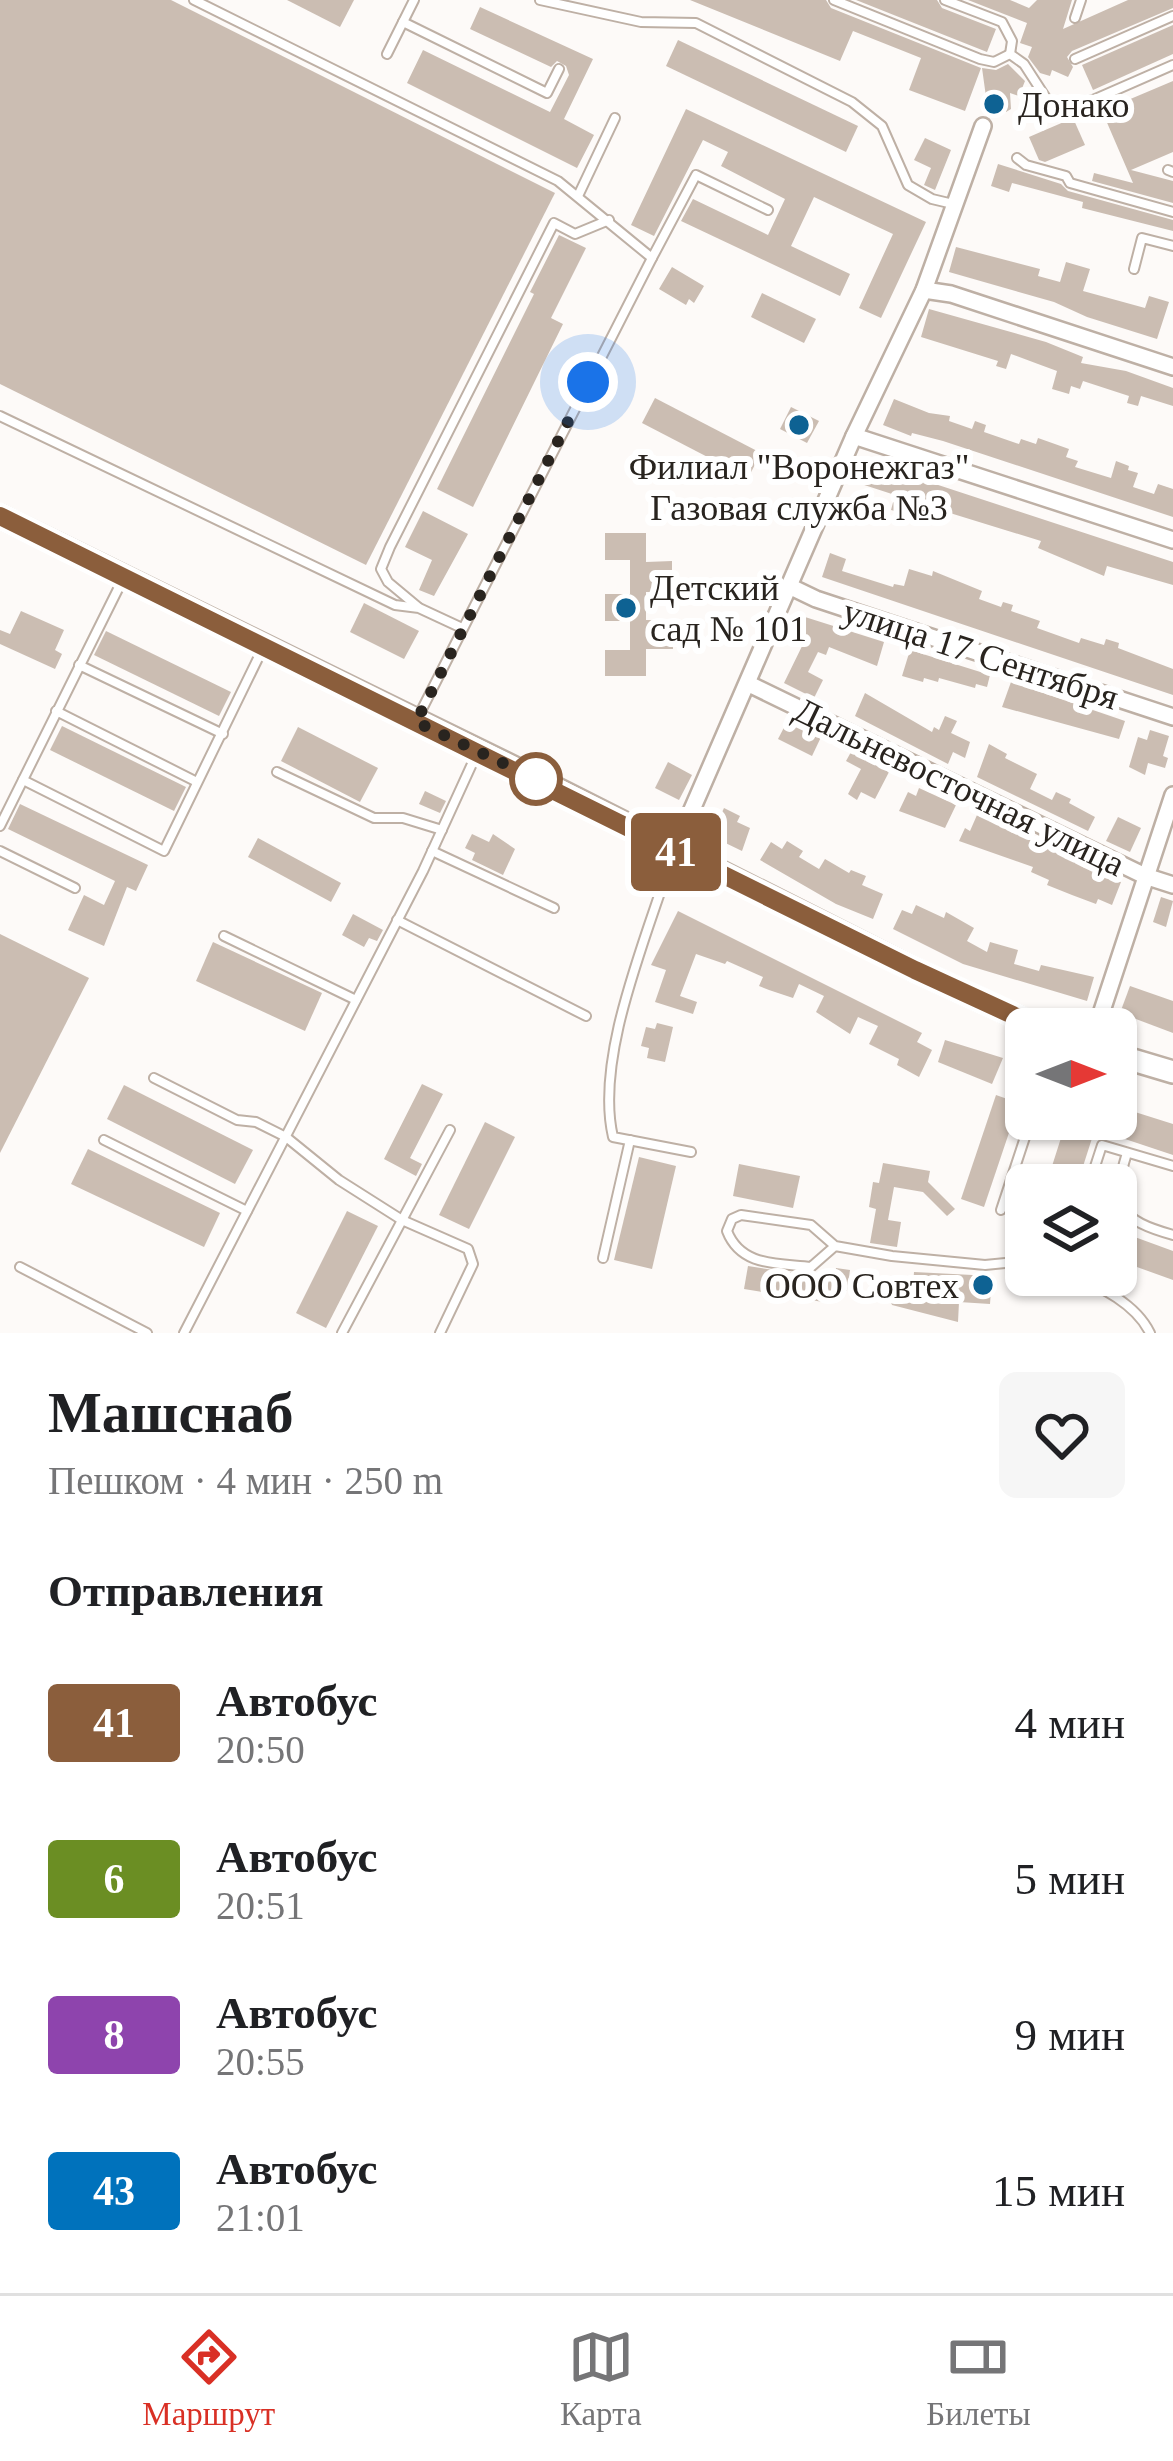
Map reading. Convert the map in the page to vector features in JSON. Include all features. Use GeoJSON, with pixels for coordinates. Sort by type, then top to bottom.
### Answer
{"type":"FeatureCollection","features":[{"type":"Feature","properties":{"kind":"main road"},"geometry":{"type":"LineString","coordinates":[[0,516],[1005,1011]]}},
{"type":"Feature","properties":{"kind":"main road"},"geometry":{"type":"LineString","coordinates":[[1137,1061],[1173,1072]]}},
{"type":"Feature","properties":{"kind":"street"},"geometry":{"type":"LineString","coordinates":[[674,851],[854,436],[924,290],[983,126]]}},
{"type":"Feature","properties":{"kind":"street"},"geometry":{"type":"LineString","coordinates":[[924,290],[951,294],[1173,367]]}},
{"type":"Feature","properties":{"kind":"street"},"geometry":{"type":"LineString","coordinates":[[854,436],[1173,540]]}},
{"type":"Feature","properties":{"kind":"street","name":"улица 17 Сентября"},"geometry":{"type":"LineString","coordinates":[[790,587],[1173,717]]}},
{"type":"Feature","properties":{"kind":"street","name":"Дальневосточная улица"},"geometry":{"type":"LineString","coordinates":[[749,684],[1145,876],[1173,885]]}},
{"type":"Feature","properties":{"kind":"street"},"geometry":{"type":"LineString","coordinates":[[1103,1008],[1173,795]]}},
{"type":"Feature","properties":{"kind":"lane"},"geometry":{"type":"LineString","coordinates":[[194,0],[558,181],[652,258]]}},
{"type":"Feature","properties":{"kind":"lane"},"geometry":{"type":"LineString","coordinates":[[387,54],[414,0]]}},
{"type":"Feature","properties":{"kind":"lane"},"geometry":{"type":"LineString","coordinates":[[540,0],[641,22],[696,23],[852,102],[882,126],[908,185],[932,199],[955,204]]}},
{"type":"Feature","properties":{"kind":"lane"},"geometry":{"type":"LineString","coordinates":[[834,0],[980,58],[994,62],[1010,54]]}},
{"type":"Feature","properties":{"kind":"lane"},"geometry":{"type":"LineString","coordinates":[[945,0],[1002,22],[1012,41],[1010,54]]}},
{"type":"Feature","properties":{"kind":"lane"},"geometry":{"type":"LineString","coordinates":[[1075,18],[1081,0]]}},
{"type":"Feature","properties":{"kind":"lane"},"geometry":{"type":"LineString","coordinates":[[1075,59],[1173,16]]}},
{"type":"Feature","properties":{"kind":"lane"},"geometry":{"type":"LineString","coordinates":[[403,22],[547,93],[559,70]]}},
{"type":"Feature","properties":{"kind":"lane"},"geometry":{"type":"LineString","coordinates":[[1010,54],[1024,64],[1055,112]]}},
{"type":"Feature","properties":{"kind":"lane"},"geometry":{"type":"LineString","coordinates":[[1074,103],[1093,100],[1173,64]]}},
{"type":"Feature","properties":{"kind":"lane"},"geometry":{"type":"LineString","coordinates":[[578,196],[615,118]]}},
{"type":"Feature","properties":{"kind":"lane"},"geometry":{"type":"LineString","coordinates":[[1017,158],[1066,176],[1070,183],[1173,212]]}},
{"type":"Feature","properties":{"kind":"lane"},"geometry":{"type":"LineString","coordinates":[[416,722],[696,176],[768,210]]}},
{"type":"Feature","properties":{"kind":"lane"},"geometry":{"type":"LineString","coordinates":[[462,628],[419,608],[388,582],[382,569],[554,223],[575,234],[609,220]]}},
{"type":"Feature","properties":{"kind":"lane"},"geometry":{"type":"LineString","coordinates":[[1134,269],[1142,238],[1173,246]]}},
{"type":"Feature","properties":{"kind":"lane"},"geometry":{"type":"LineString","coordinates":[[0,416],[395,605],[419,608]]}},
{"type":"Feature","properties":{"kind":"lane"},"geometry":{"type":"LineString","coordinates":[[0,826],[124,577]]}},
{"type":"Feature","properties":{"kind":"lane"},"geometry":{"type":"LineString","coordinates":[[23,780],[164,851],[263,647]]}},
{"type":"Feature","properties":{"kind":"lane"},"geometry":{"type":"LineString","coordinates":[[79,665],[224,734]]}},
{"type":"Feature","properties":{"kind":"lane"},"geometry":{"type":"LineString","coordinates":[[56,712],[197,782]]}},
{"type":"Feature","properties":{"kind":"lane"},"geometry":{"type":"LineString","coordinates":[[184,1333],[398,920],[478,752]]}},
{"type":"Feature","properties":{"kind":"lane"},"geometry":{"type":"LineString","coordinates":[[277,772],[374,818],[404,818],[442,830]]}},
{"type":"Feature","properties":{"kind":"lane"},"geometry":{"type":"LineString","coordinates":[[0,851],[75,888]]}},
{"type":"Feature","properties":{"kind":"lane"},"geometry":{"type":"LineString","coordinates":[[432,851],[554,908]]}},
{"type":"Feature","properties":{"kind":"lane"},"geometry":{"type":"LineString","coordinates":[[674,851],[613,1049],[607,1113],[613,1137],[692,1152]]}},
{"type":"Feature","properties":{"kind":"lane"},"geometry":{"type":"LineString","coordinates":[[398,920],[586,1016]]}},
{"type":"Feature","properties":{"kind":"lane"},"geometry":{"type":"LineString","coordinates":[[224,936],[356,1000]]}},
{"type":"Feature","properties":{"kind":"lane"},"geometry":{"type":"LineString","coordinates":[[154,1078],[237,1120],[256,1122],[286,1136],[339,1180],[402,1220],[468,1249],[473,1264],[440,1333]]}},
{"type":"Feature","properties":{"kind":"lane"},"geometry":{"type":"LineString","coordinates":[[342,1333],[450,1130]]}},
{"type":"Feature","properties":{"kind":"lane"},"geometry":{"type":"LineString","coordinates":[[104,1140],[247,1211]]}},
{"type":"Feature","properties":{"kind":"lane"},"geometry":{"type":"LineString","coordinates":[[603,1258],[630,1140]]}},
{"type":"Feature","properties":{"kind":"lane"},"geometry":{"type":"LineString","coordinates":[[1001,1210],[1024,1140]]}},
{"type":"Feature","properties":{"kind":"lane"},"geometry":{"type":"LineString","coordinates":[[1096,1164],[1102,1145],[1173,1166]]}},
{"type":"Feature","properties":{"kind":"lane"},"geometry":{"type":"LineString","coordinates":[[1127,1154],[1119,1180],[1120,1205],[1132,1220],[1173,1235]]}},
{"type":"Feature","properties":{"kind":"lane"},"geometry":{"type":"LineString","coordinates":[[835,1246],[811,1267],[751,1259],[733,1247],[727,1231],[732,1219],[741,1215],[811,1225],[835,1246],[1005,1263]]}},
{"type":"Feature","properties":{"kind":"lane"},"geometry":{"type":"LineString","coordinates":[[20,1267],[146,1333]]}},
{"type":"Feature","properties":{"kind":"lane"},"geometry":{"type":"LineString","coordinates":[[1111,1296],[1142,1317],[1150,1333]]}},
{"type":"Feature","properties":{"kind":"building"},"geometry":{"type":"Polygon","coordinates":[[[0,0],[171,0],[555,193],[366,565],[0,384],[0,0]]]}},
{"type":"Feature","properties":{"kind":"building"},"geometry":{"type":"Polygon","coordinates":[[[287,0],[354,0],[340,27],[287,0]]]}},
{"type":"Feature","properties":{"kind":"building"},"geometry":{"type":"Polygon","coordinates":[[[690,0],[826,0],[831,8],[981,68],[965,111],[909,90],[921,58],[853,31],[840,61],[690,0]]]}},
{"type":"Feature","properties":{"kind":"building"},"geometry":{"type":"Polygon","coordinates":[[[856,0],[937,0],[942,8],[996,29],[987,52],[856,0]]]}},
{"type":"Feature","properties":{"kind":"building"},"geometry":{"type":"Polygon","coordinates":[[[968,0],[1010,0],[1029,8],[1037,0],[1072,0],[1063,29],[1128,0],[1173,0],[1173,8],[1072,51],[1067,57],[1073,67],[1068,77],[1052,70],[1050,76],[1040,73],[1028,57],[1032,47],[1020,43],[1027,23],[968,0]]]}},
{"type":"Feature","properties":{"kind":"building"},"geometry":{"type":"Polygon","coordinates":[[[480,7],[593,59],[564,119],[594,135],[577,168],[407,83],[423,50],[550,112],[569,75],[566,66],[557,61],[551,67],[470,29],[480,7]]]}},
{"type":"Feature","properties":{"kind":"building"},"geometry":{"type":"Polygon","coordinates":[[[1173,25],[1173,54],[1093,90],[1082,65],[1173,25]]]}},
{"type":"Feature","properties":{"kind":"building"},"geometry":{"type":"Polygon","coordinates":[[[678,40],[858,126],[846,152],[666,66],[678,40]]]}},
{"type":"Feature","properties":{"kind":"building"},"geometry":{"type":"Polygon","coordinates":[[[1008,64],[1025,81],[1019,96],[1010,93],[1011,109],[1006,112],[987,104],[982,68],[996,70],[1008,64]]]}},
{"type":"Feature","properties":{"kind":"building"},"geometry":{"type":"Polygon","coordinates":[[[1173,81],[1173,152],[1131,170],[1173,181],[1173,203],[1092,181],[1094,173],[1133,183],[1102,111],[1173,81]]]}},
{"type":"Feature","properties":{"kind":"building"},"geometry":{"type":"Polygon","coordinates":[[[686,109],[926,222],[881,318],[859,308],[893,234],[814,197],[791,246],[850,274],[840,296],[681,221],[693,199],[768,235],[785,199],[721,166],[728,152],[703,140],[654,236],[631,225],[686,109]]]}},
{"type":"Feature","properties":{"kind":"building"},"geometry":{"type":"Polygon","coordinates":[[[1073,118],[1085,145],[1045,162],[1039,160],[1029,137],[1073,118]]]}},
{"type":"Feature","properties":{"kind":"building"},"geometry":{"type":"Polygon","coordinates":[[[925,138],[951,150],[935,190],[924,185],[931,168],[914,160],[925,138]]]}},
{"type":"Feature","properties":{"kind":"building"},"geometry":{"type":"Polygon","coordinates":[[[998,164],[1061,184],[1068,191],[1173,220],[1173,231],[1082,208],[1083,202],[1012,183],[1009,192],[991,186],[998,164]]]}},
{"type":"Feature","properties":{"kind":"building"},"geometry":{"type":"Polygon","coordinates":[[[559,235],[586,248],[551,318],[563,324],[473,507],[437,489],[559,235]]]}},
{"type":"Feature","properties":{"kind":"building"},"geometry":{"type":"Polygon","coordinates":[[[956,247],[1040,269],[1038,276],[1060,282],[1066,262],[1090,269],[1083,291],[1145,308],[1149,296],[1169,302],[1157,339],[1054,302],[949,272],[956,247]]]}},
{"type":"Feature","properties":{"kind":"building"},"geometry":{"type":"Polygon","coordinates":[[[672,267],[704,286],[694,303],[689,299],[686,305],[659,289],[672,267]]]}},
{"type":"Feature","properties":{"kind":"building"},"geometry":{"type":"Polygon","coordinates":[[[762,293],[816,319],[804,343],[751,317],[762,293]]]}},
{"type":"Feature","properties":{"kind":"building"},"geometry":{"type":"Polygon","coordinates":[[[929,309],[1046,342],[1083,357],[1081,363],[1126,371],[1173,388],[1173,406],[1141,396],[1138,406],[1127,403],[1129,396],[1083,381],[1080,389],[1071,386],[1069,394],[1052,389],[1057,371],[1011,354],[1006,369],[996,366],[998,361],[921,337],[929,309]]]}},
{"type":"Feature","properties":{"kind":"building"},"geometry":{"type":"Polygon","coordinates":[[[655,398],[761,453],[748,478],[642,423],[655,398]]]}},
{"type":"Feature","properties":{"kind":"building"},"geometry":{"type":"Polygon","coordinates":[[[894,399],[950,416],[949,421],[972,429],[975,421],[986,425],[984,432],[1019,444],[1021,439],[1036,444],[1038,438],[1069,449],[1066,457],[1078,461],[1075,467],[1111,478],[1116,461],[1129,466],[1128,470],[1138,473],[1133,487],[1154,494],[1158,484],[1173,489],[1173,517],[883,425],[894,399]]]}},
{"type":"Feature","properties":{"kind":"building","name":"Филиал \"Воронежгаз\" Газовая служба №3"},"geometry":{"type":"Polygon","coordinates":[[[791,407],[819,421],[807,443],[780,429],[791,407]]]}},
{"type":"Feature","properties":{"kind":"building"},"geometry":{"type":"Polygon","coordinates":[[[862,460],[1173,562],[1173,585],[1107,566],[1104,576],[1038,548],[1041,541],[937,509],[935,515],[914,509],[910,521],[898,517],[899,512],[891,510],[895,495],[855,482],[862,460]]]}},
{"type":"Feature","properties":{"kind":"building"},"geometry":{"type":"Polygon","coordinates":[[[423,511],[468,534],[434,596],[419,590],[432,560],[405,547],[423,511]]]}},
{"type":"Feature","properties":{"kind":"building"},"geometry":{"type":"Polygon","coordinates":[[[605,533],[646,533],[646,562],[672,561],[672,592],[646,592],[646,620],[672,620],[673,649],[646,649],[646,676],[605,676],[605,650],[630,650],[630,621],[605,621],[605,594],[630,594],[630,560],[605,560],[605,533]]]}},
{"type":"Feature","properties":{"kind":"building"},"geometry":{"type":"Polygon","coordinates":[[[830,553],[846,559],[842,571],[893,587],[904,586],[909,569],[932,576],[933,571],[982,591],[979,599],[1001,607],[1003,602],[1013,605],[1011,611],[1040,621],[1037,628],[1079,643],[1081,638],[1104,645],[1106,639],[1119,643],[1118,648],[1173,669],[1173,695],[822,577],[830,553]]]}},
{"type":"Feature","properties":{"kind":"building"},"geometry":{"type":"Polygon","coordinates":[[[364,603],[419,631],[404,659],[350,632],[364,603]]]}},
{"type":"Feature","properties":{"kind":"building"},"geometry":{"type":"Polygon","coordinates":[[[21,611],[64,630],[55,650],[62,654],[55,669],[0,644],[0,630],[10,634],[21,611]]]}},
{"type":"Feature","properties":{"kind":"building"},"geometry":{"type":"Polygon","coordinates":[[[805,617],[884,642],[877,666],[829,647],[826,655],[818,652],[808,672],[823,680],[814,698],[784,683],[806,638],[799,636],[805,617]]]}},
{"type":"Feature","properties":{"kind":"building"},"geometry":{"type":"Polygon","coordinates":[[[106,631],[231,692],[219,716],[94,655],[106,631]]]}},
{"type":"Feature","properties":{"kind":"building"},"geometry":{"type":"Polygon","coordinates":[[[910,650],[990,675],[987,687],[902,676],[910,650]]]}},
{"type":"Feature","properties":{"kind":"building"},"geometry":{"type":"Polygon","coordinates":[[[1011,682],[1125,721],[1119,739],[1002,707],[1011,682]]]}},
{"type":"Feature","properties":{"kind":"building"},"geometry":{"type":"Polygon","coordinates":[[[865,693],[932,732],[934,727],[939,730],[945,716],[957,721],[951,733],[970,742],[965,758],[953,752],[948,764],[855,716],[865,693]]]}},
{"type":"Feature","properties":{"kind":"building"},"geometry":{"type":"Polygon","coordinates":[[[789,718],[822,735],[812,756],[778,739],[789,718]]]}},
{"type":"Feature","properties":{"kind":"building"},"geometry":{"type":"Polygon","coordinates":[[[62,726],[186,787],[174,811],[50,750],[62,726]]]}},
{"type":"Feature","properties":{"kind":"building"},"geometry":{"type":"Polygon","coordinates":[[[298,727],[378,768],[360,802],[281,761],[298,727]]]}},
{"type":"Feature","properties":{"kind":"building"},"geometry":{"type":"Polygon","coordinates":[[[1150,730],[1169,736],[1163,756],[1168,758],[1165,768],[1148,763],[1145,775],[1129,767],[1138,737],[1147,740],[1150,730]]]}},
{"type":"Feature","properties":{"kind":"building"},"geometry":{"type":"Polygon","coordinates":[[[989,744],[1037,774],[1030,789],[1052,800],[1056,792],[1095,817],[1088,831],[977,777],[989,744]]]}},
{"type":"Feature","properties":{"kind":"building"},"geometry":{"type":"Polygon","coordinates":[[[851,752],[889,772],[875,799],[861,792],[857,800],[848,794],[861,769],[846,761],[851,752]]]}},
{"type":"Feature","properties":{"kind":"building"},"geometry":{"type":"Polygon","coordinates":[[[668,762],[692,775],[679,800],[655,788],[668,762]]]}},
{"type":"Feature","properties":{"kind":"building"},"geometry":{"type":"Polygon","coordinates":[[[919,788],[956,805],[945,828],[899,811],[908,792],[916,796],[919,788]]]}},
{"type":"Feature","properties":{"kind":"building"},"geometry":{"type":"Polygon","coordinates":[[[425,791],[446,801],[440,813],[419,804],[425,791]]]}},
{"type":"Feature","properties":{"kind":"building"},"geometry":{"type":"Polygon","coordinates":[[[20,804],[148,865],[136,891],[127,887],[104,946],[68,930],[84,895],[104,905],[115,881],[8,829],[20,804]]]}},
{"type":"Feature","properties":{"kind":"building"},"geometry":{"type":"Polygon","coordinates":[[[724,808],[750,828],[742,851],[711,836],[724,808]]]}},
{"type":"Feature","properties":{"kind":"building"},"geometry":{"type":"Polygon","coordinates":[[[977,815],[1121,882],[1112,905],[1098,899],[1096,904],[1047,885],[1049,880],[1031,872],[1033,867],[959,841],[977,815]]]}},
{"type":"Feature","properties":{"kind":"building"},"geometry":{"type":"Polygon","coordinates":[[[1118,817],[1141,828],[1130,852],[1106,841],[1118,817]]]}},
{"type":"Feature","properties":{"kind":"building"},"geometry":{"type":"Polygon","coordinates":[[[472,834],[489,842],[493,834],[515,849],[503,875],[472,860],[475,853],[465,848],[472,834]]]}},
{"type":"Feature","properties":{"kind":"building"},"geometry":{"type":"Polygon","coordinates":[[[258,838],[341,883],[331,902],[248,857],[258,838]]]}},
{"type":"Feature","properties":{"kind":"building"},"geometry":{"type":"Polygon","coordinates":[[[787,841],[803,851],[799,857],[819,869],[825,859],[849,873],[866,876],[862,885],[883,894],[873,919],[836,904],[760,860],[771,842],[782,849],[787,841]]]}},
{"type":"Feature","properties":{"kind":"building"},"geometry":{"type":"Polygon","coordinates":[[[1161,897],[1173,901],[1166,927],[1153,922],[1161,897]]]}},
{"type":"Feature","properties":{"kind":"building"},"geometry":{"type":"Polygon","coordinates":[[[916,905],[944,918],[946,912],[974,928],[967,941],[987,952],[990,942],[1018,950],[1014,964],[1094,977],[1087,1001],[963,964],[893,929],[902,910],[912,914],[916,905]]]}},
{"type":"Feature","properties":{"kind":"building"},"geometry":{"type":"Polygon","coordinates":[[[678,911],[922,1033],[917,1042],[932,1050],[919,1077],[897,1065],[899,1059],[869,1044],[878,1026],[858,1017],[850,1034],[816,1012],[824,996],[799,984],[793,998],[769,990],[759,986],[763,977],[727,961],[696,954],[680,996],[697,1002],[693,1014],[655,1002],[666,970],[651,965],[678,911]]]}},
{"type":"Feature","properties":{"kind":"building"},"geometry":{"type":"Polygon","coordinates":[[[353,914],[383,930],[377,941],[369,938],[364,947],[342,935],[353,914]]]}},
{"type":"Feature","properties":{"kind":"building"},"geometry":{"type":"Polygon","coordinates":[[[0,934],[89,978],[0,1153],[0,934]]]}},
{"type":"Feature","properties":{"kind":"building"},"geometry":{"type":"Polygon","coordinates":[[[213,942],[322,993],[305,1031],[196,981],[213,942]]]}},
{"type":"Feature","properties":{"kind":"building"},"geometry":{"type":"Polygon","coordinates":[[[1130,986],[1173,1001],[1173,1033],[1137,1019],[1137,1008],[1122,1008],[1130,986]]]}},
{"type":"Feature","properties":{"kind":"building"},"geometry":{"type":"Polygon","coordinates":[[[657,1023],[673,1027],[665,1062],[647,1058],[649,1048],[641,1046],[646,1027],[655,1029],[657,1023]]]}},
{"type":"Feature","properties":{"kind":"building"},"geometry":{"type":"Polygon","coordinates":[[[945,1040],[1003,1058],[992,1084],[938,1062],[945,1040]]]}},
{"type":"Feature","properties":{"kind":"building"},"geometry":{"type":"Polygon","coordinates":[[[422,1084],[443,1094],[410,1158],[422,1164],[416,1176],[384,1159],[422,1084]]]}},
{"type":"Feature","properties":{"kind":"building"},"geometry":{"type":"Polygon","coordinates":[[[124,1085],[253,1150],[235,1184],[107,1119],[124,1085]]]}},
{"type":"Feature","properties":{"kind":"building"},"geometry":{"type":"Polygon","coordinates":[[[996,1095],[1005,1098],[1007,1140],[984,1207],[961,1199],[996,1095]]]}},
{"type":"Feature","properties":{"kind":"building"},"geometry":{"type":"Polygon","coordinates":[[[1137,1113],[1173,1124],[1173,1155],[1128,1140],[1137,1140],[1137,1113]]]}},
{"type":"Feature","properties":{"kind":"building"},"geometry":{"type":"Polygon","coordinates":[[[485,1122],[515,1137],[469,1229],[439,1215],[485,1122]]]}},
{"type":"Feature","properties":{"kind":"building"},"geometry":{"type":"Polygon","coordinates":[[[1060,1140],[1091,1140],[1084,1164],[1053,1164],[1060,1140]]]}},
{"type":"Feature","properties":{"kind":"building"},"geometry":{"type":"Polygon","coordinates":[[[88,1149],[220,1213],[204,1247],[71,1184],[88,1149]]]}},
{"type":"Feature","properties":{"kind":"building"},"geometry":{"type":"Polygon","coordinates":[[[639,1157],[676,1166],[652,1269],[614,1260],[639,1157]]]}},
{"type":"Feature","properties":{"kind":"building"},"geometry":{"type":"Polygon","coordinates":[[[883,1163],[930,1171],[928,1182],[955,1209],[947,1216],[923,1192],[894,1187],[888,1220],[901,1222],[897,1247],[870,1243],[876,1209],[869,1207],[873,1182],[879,1183],[883,1163]]]}},
{"type":"Feature","properties":{"kind":"building"},"geometry":{"type":"Polygon","coordinates":[[[739,1164],[800,1176],[793,1208],[733,1196],[739,1164]]]}},
{"type":"Feature","properties":{"kind":"building"},"geometry":{"type":"Polygon","coordinates":[[[347,1211],[378,1226],[326,1328],[296,1313],[347,1211]]]}},
{"type":"Feature","properties":{"kind":"building"},"geometry":{"type":"Polygon","coordinates":[[[1137,1238],[1173,1251],[1173,1280],[1137,1267],[1137,1238]]]}},
{"type":"Feature","properties":{"kind":"building"},"geometry":{"type":"Polygon","coordinates":[[[748,1266],[833,1279],[829,1303],[744,1289],[748,1266]]]}},
{"type":"Feature","properties":{"kind":"building"},"geometry":{"type":"Polygon","coordinates":[[[836,1268],[850,1270],[847,1291],[833,1289],[836,1268]]]}},
{"type":"Feature","properties":{"kind":"building"},"geometry":{"type":"Polygon","coordinates":[[[914,1272],[992,1276],[990,1304],[959,1302],[958,1322],[892,1305],[886,1288],[912,1299],[914,1272]]]}},
{"type":"Feature","properties":{"kind":"bus line","name":"41"},"geometry":{"type":"LineString","coordinates":[[0,516],[1005,1013]]}},
{"type":"Feature","properties":{"kind":"place","name":"Донако"},"geometry":{"type":"Point","coordinates":[994,104]}},
{"type":"Feature","properties":{"kind":"place","name":"Филиал \"Воронежгаз\" Газовая служба №3"},"geometry":{"type":"Point","coordinates":[799,425]}},
{"type":"Feature","properties":{"kind":"place","name":"Детский сад № 101"},"geometry":{"type":"Point","coordinates":[626,608]}},
{"type":"Feature","properties":{"kind":"place","name":"ООО Совтех"},"geometry":{"type":"Point","coordinates":[983,1285]}},
{"type":"Feature","properties":{"kind":"route"},"geometry":{"type":"LineString","coordinates":[[536,779],[416,722],[588,382]]}}]}
